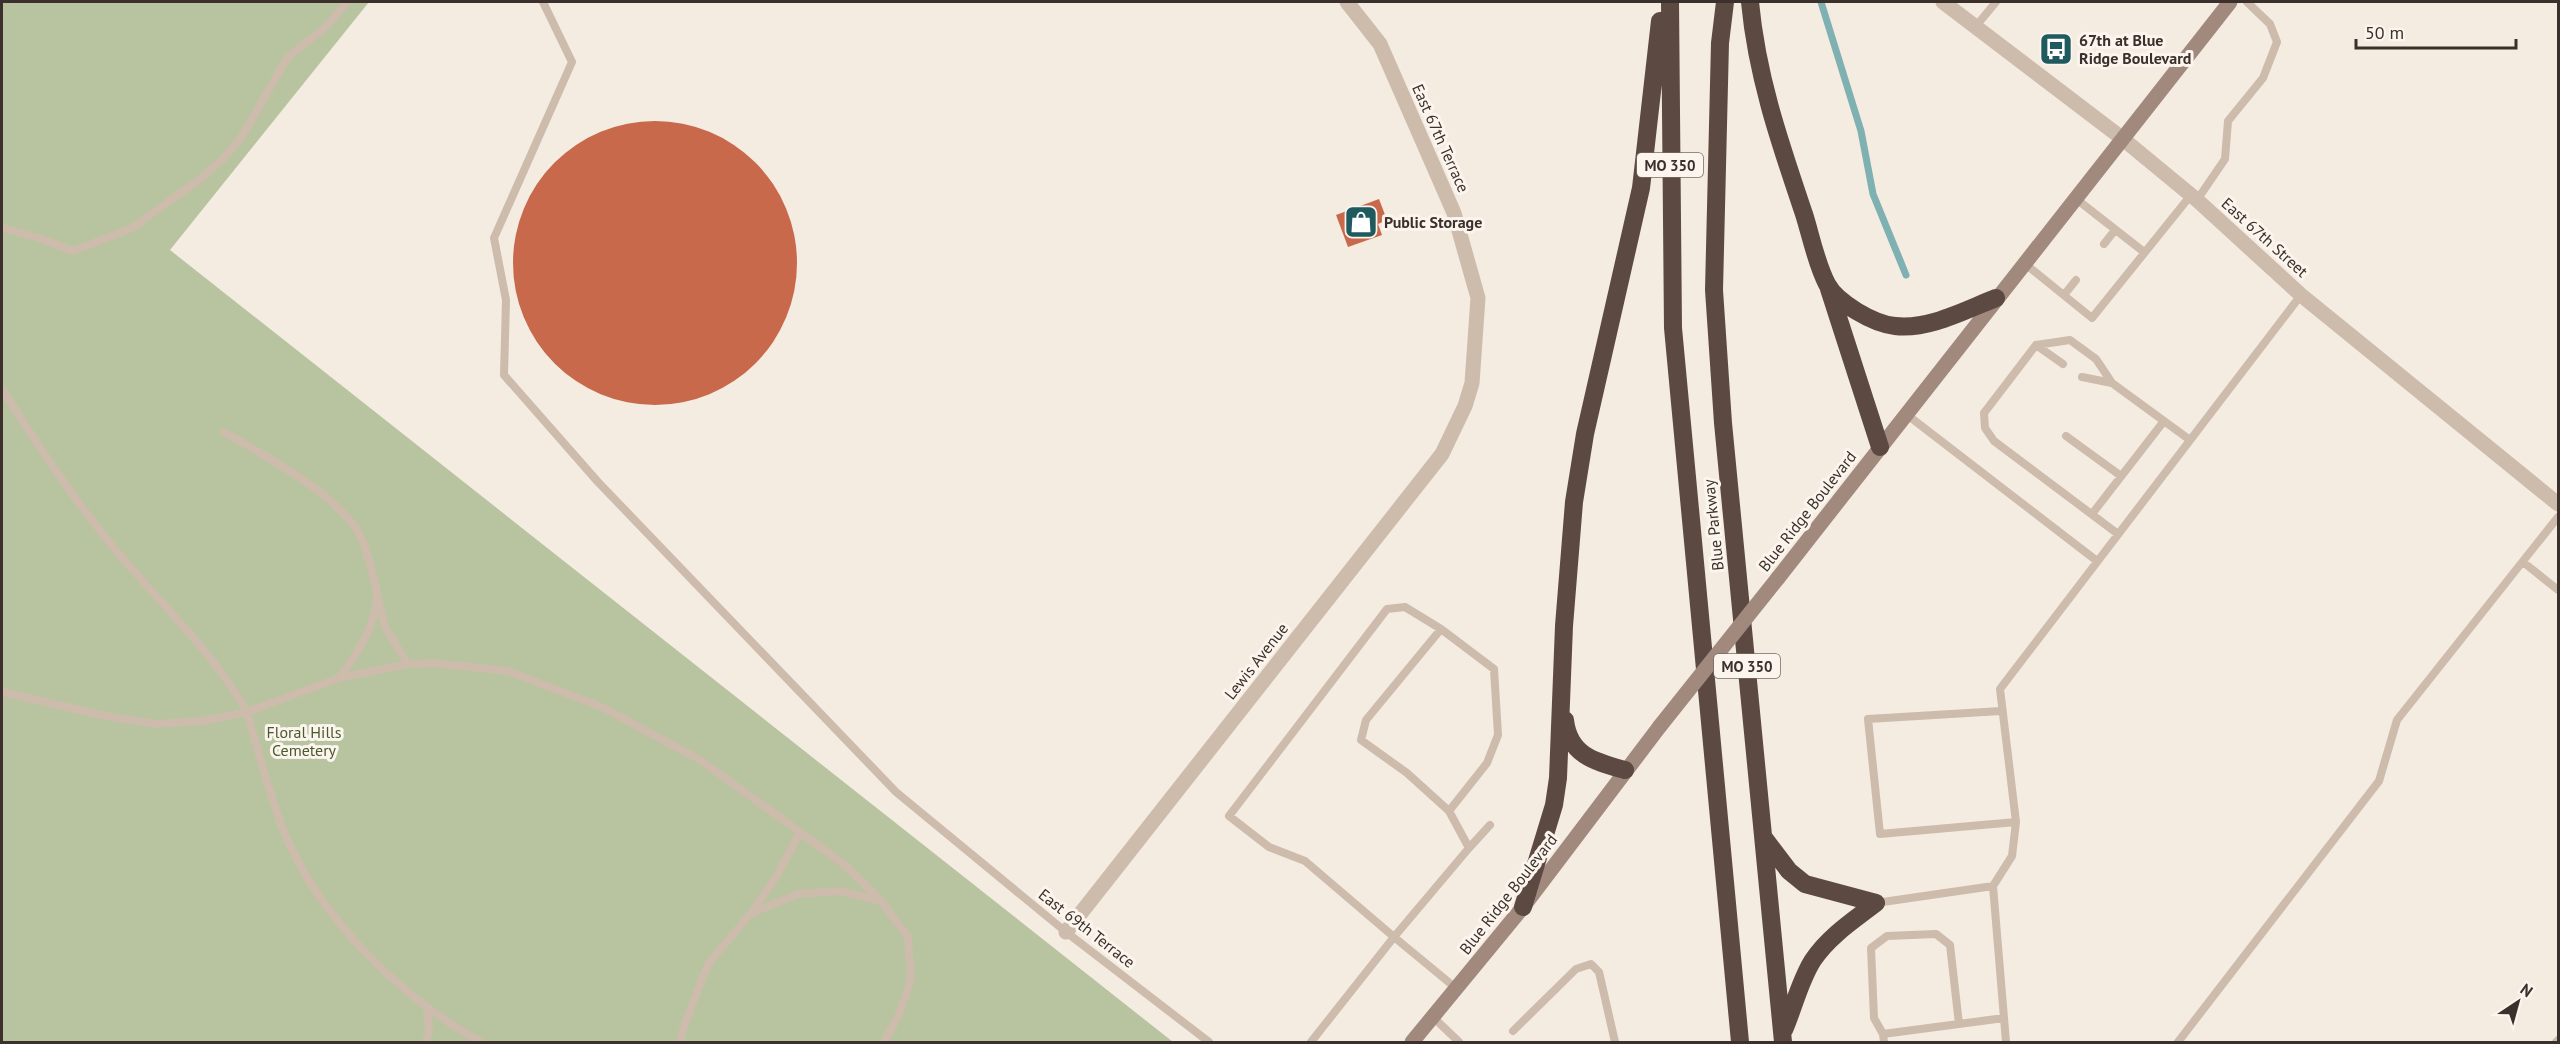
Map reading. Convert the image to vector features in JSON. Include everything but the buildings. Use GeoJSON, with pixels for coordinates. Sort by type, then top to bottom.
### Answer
{"type":"FeatureCollection","features":[{"type":"Feature","properties":{"kind":"highway"},"geometry":{"type":"LineString","coordinates":[[1523,907],[1554,805],[1558,778],[1565,615],[1574,502],[1585,434],[1641,188],[1662,2]]}},
{"type":"Feature","properties":{"kind":"highway","name":"Blue Parkway"},"geometry":{"type":"LineString","coordinates":[[1670,2],[1672,328],[1740,1042]]}},
{"type":"Feature","properties":{"kind":"highway","name":"Blue Parkway"},"geometry":{"type":"LineString","coordinates":[[1725,2],[1719,54],[1714,290],[1723,423],[1783,1038]]}},
{"type":"Feature","properties":{"kind":"highway"},"geometry":{"type":"LineString","coordinates":[[1750,2],[1754,44],[1767,105],[1880,447]]}},
{"type":"Feature","properties":{"kind":"highway"},"geometry":{"type":"LineString","coordinates":[[1827,285],[1853,310],[1894,326],[1915,326],[1942,319],[1996,298]]}},
{"type":"Feature","properties":{"kind":"highway"},"geometry":{"type":"LineString","coordinates":[[1563,697],[1565,726],[1578,750],[1593,761],[1625,770]]}},
{"type":"Feature","properties":{"kind":"highway"},"geometry":{"type":"LineString","coordinates":[[1763,837],[1789,871],[1805,884],[1876,903]]}},
{"type":"Feature","properties":{"kind":"highway"},"geometry":{"type":"LineString","coordinates":[[1783,1038],[1813,960],[1846,926],[1876,903]]}},
{"type":"Feature","properties":{"kind":"main road","name":"Blue Ridge Boulevard"},"geometry":{"type":"LineString","coordinates":[[1412,1042],[1523,907],[1625,770],[2230,2]]}},
{"type":"Feature","properties":{"kind":"street","name":"East 67th Terrace"},"geometry":{"type":"LineString","coordinates":[[1347,2],[1380,44],[1459,222],[1478,298],[1472,383],[1465,406]]}},
{"type":"Feature","properties":{"kind":"street","name":"East 67th Street"},"geometry":{"type":"LineString","coordinates":[[1943,2],[2123,139],[2194,197],[2301,295],[2559,504]]}},
{"type":"Feature","properties":{"kind":"street","name":"Lewis Avenue"},"geometry":{"type":"LineString","coordinates":[[1066,932],[1442,454],[1465,406]]}},
{"type":"Feature","properties":{"kind":"lane"},"geometry":{"type":"LineString","coordinates":[[2,228],[74,251],[132,228],[200,179],[224,158],[241,138],[287,58],[327,26],[347,2]]}},
{"type":"Feature","properties":{"kind":"lane","name":"East 69th Terrace"},"geometry":{"type":"LineString","coordinates":[[543,2],[572,62],[494,238],[506,300],[504,375],[598,482],[896,792],[1066,932],[1209,1042]]}},
{"type":"Feature","properties":{"kind":"lane"},"geometry":{"type":"LineString","coordinates":[[1976,26],[1996,2]]}},
{"type":"Feature","properties":{"kind":"lane"},"geometry":{"type":"LineString","coordinates":[[2024,263],[2092,318],[2144,252],[2225,159],[2228,121],[2263,78],[2277,42],[2270,24],[2247,2]]}},
{"type":"Feature","properties":{"kind":"lane"},"geometry":{"type":"LineString","coordinates":[[2075,198],[2144,252]]}},
{"type":"Feature","properties":{"kind":"lane"},"geometry":{"type":"LineString","coordinates":[[2104,244],[2115,230]]}},
{"type":"Feature","properties":{"kind":"lane"},"geometry":{"type":"LineString","coordinates":[[2064,295],[2076,280]]}},
{"type":"Feature","properties":{"kind":"lane"},"geometry":{"type":"LineString","coordinates":[[2006,1042],[1993,886],[2012,856],[2016,822],[2000,688],[2301,295]]}},
{"type":"Feature","properties":{"kind":"lane"},"geometry":{"type":"LineString","coordinates":[[2118,534],[1994,441],[1986,428],[1984,413],[2036,345],[2070,340],[2096,359],[2112,383],[2190,440]]}},
{"type":"Feature","properties":{"kind":"lane"},"geometry":{"type":"LineString","coordinates":[[2036,345],[2063,364]]}},
{"type":"Feature","properties":{"kind":"lane"},"geometry":{"type":"LineString","coordinates":[[2082,377],[2112,383]]}},
{"type":"Feature","properties":{"kind":"lane"},"geometry":{"type":"LineString","coordinates":[[2,389],[59,477],[115,549],[219,666],[247,712],[283,828],[309,882],[343,926],[381,968],[408,993],[480,1042]]}},
{"type":"Feature","properties":{"kind":"lane"},"geometry":{"type":"LineString","coordinates":[[1906,414],[2097,561]]}},
{"type":"Feature","properties":{"kind":"lane"},"geometry":{"type":"LineString","coordinates":[[2092,514],[2164,421]]}},
{"type":"Feature","properties":{"kind":"lane"},"geometry":{"type":"LineString","coordinates":[[224,432],[294,473],[338,509],[359,534],[371,566],[385,627],[408,664]]}},
{"type":"Feature","properties":{"kind":"lane"},"geometry":{"type":"LineString","coordinates":[[2066,436],[2121,476]]}},
{"type":"Feature","properties":{"kind":"lane"},"geometry":{"type":"LineString","coordinates":[[2178,1042],[2379,781],[2397,720],[2559,517]]}},
{"type":"Feature","properties":{"kind":"lane"},"geometry":{"type":"LineString","coordinates":[[2523,562],[2559,590]]}},
{"type":"Feature","properties":{"kind":"lane"},"geometry":{"type":"LineString","coordinates":[[339,678],[369,629],[377,596]]}},
{"type":"Feature","properties":{"kind":"lane"},"geometry":{"type":"LineString","coordinates":[[1449,811],[1487,763],[1498,735],[1494,669],[1441,629],[1405,607],[1387,609],[1229,816],[1269,846],[1305,861],[1457,989]]}},
{"type":"Feature","properties":{"kind":"lane"},"geometry":{"type":"LineString","coordinates":[[1441,629],[1366,720],[1361,740],[1407,773],[1449,811],[1469,848]]}},
{"type":"Feature","properties":{"kind":"lane"},"geometry":{"type":"LineString","coordinates":[[2,692],[110,717],[157,724],[202,721],[247,712],[339,678],[408,664],[434,663],[508,671],[604,708],[700,760],[846,867],[881,901],[909,937],[911,979],[899,1015],[884,1042]]}},
{"type":"Feature","properties":{"kind":"lane"},"geometry":{"type":"LineString","coordinates":[[2001,711],[1868,719],[1880,834],[2016,822]]}},
{"type":"Feature","properties":{"kind":"lane"},"geometry":{"type":"LineString","coordinates":[[1311,1042],[1394,937],[1490,825]]}},
{"type":"Feature","properties":{"kind":"lane"},"geometry":{"type":"LineString","coordinates":[[680,1042],[708,964],[751,913],[776,878],[800,832]]}},
{"type":"Feature","properties":{"kind":"lane"},"geometry":{"type":"LineString","coordinates":[[1876,903],[1993,886]]}},
{"type":"Feature","properties":{"kind":"lane"},"geometry":{"type":"LineString","coordinates":[[751,913],[798,894],[841,891],[881,901]]}},
{"type":"Feature","properties":{"kind":"lane"},"geometry":{"type":"LineString","coordinates":[[1959,1024],[1950,945],[1936,934],[1887,936],[1870,948],[1874,1018],[1884,1038],[2004,1018]]}},
{"type":"Feature","properties":{"kind":"lane"},"geometry":{"type":"LineString","coordinates":[[1513,1030],[1576,969],[1591,964],[1599,972],[1615,1042]]}},
{"type":"Feature","properties":{"kind":"lane"},"geometry":{"type":"LineString","coordinates":[[426,1042],[429,1030],[427,1007]]}},
{"type":"Feature","properties":{"kind":"lane"},"geometry":{"type":"LineString","coordinates":[[1433,1017],[1459,1042]]}},
{"type":"Feature","properties":{"kind":"green space","name":"Floral Hills Cemetery"},"geometry":{"type":"Polygon","coordinates":[[[2,2],[369,2],[170,250],[1173,1042],[2,1042],[2,2]]]}},
{"type":"Feature","properties":{"kind":"waterway"},"geometry":{"type":"LineString","coordinates":[[1821,2],[1861,131],[1873,194],[1906,275]]}},
{"type":"Feature","properties":{"kind":"place","name":"67th at Blue Ridge Boulevard"},"geometry":{"type":"Point","coordinates":[2056,49]}},
{"type":"Feature","properties":{"kind":"place","name":"Public Storage"},"geometry":{"type":"Point","coordinates":[1361,222]}}]}
